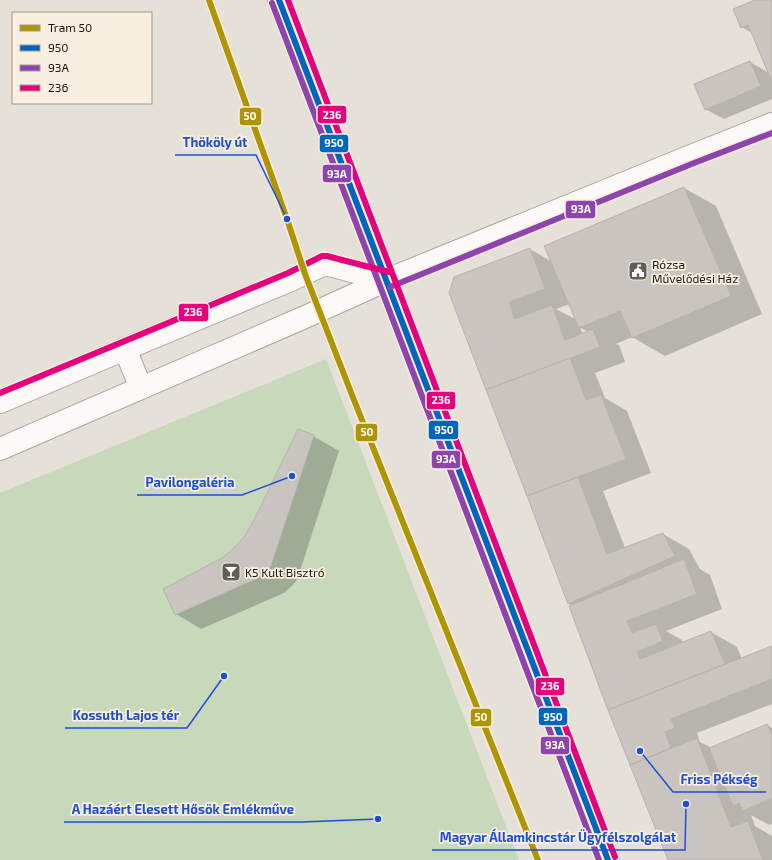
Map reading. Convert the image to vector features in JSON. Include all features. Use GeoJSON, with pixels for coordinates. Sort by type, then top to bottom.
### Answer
{"type":"FeatureCollection","features":[{"type":"Feature","properties":{"kind":"main road"},"geometry":{"type":"LineString","coordinates":[[279,0],[608,860]]}},
{"type":"Feature","properties":{"kind":"street"},"geometry":{"type":"LineString","coordinates":[[0,449],[387,280],[772,124]]}},
{"type":"Feature","properties":{"kind":"street"},"geometry":{"type":"LineString","coordinates":[[0,402],[325,264],[387,280]]}},
{"type":"Feature","properties":{"kind":"street"},"geometry":{"type":"LineString","coordinates":[[125,349],[141,388]]}},
{"type":"Feature","properties":{"kind":"green space"},"geometry":{"type":"Polygon","coordinates":[[[326,359],[519,860],[0,860],[0,493],[326,359]]]}},
{"type":"Feature","properties":{"kind":"building"},"geometry":{"type":"Polygon","coordinates":[[[755,0],[772,0],[772,82],[748,25],[741,28],[733,9],[755,0]]]}},
{"type":"Feature","properties":{"kind":"building"},"geometry":{"type":"Polygon","coordinates":[[[750,61],[761,86],[705,110],[694,84],[750,61]]]}},
{"type":"Feature","properties":{"kind":"building","name":"Rózsa Művelődési Ház"},"geometry":{"type":"Polygon","coordinates":[[[684,187],[731,296],[632,338],[620,311],[579,328],[544,246],[684,187]]]}},
{"type":"Feature","properties":{"kind":"building"},"geometry":{"type":"Polygon","coordinates":[[[530,248],[545,289],[509,302],[515,319],[552,305],[565,340],[593,329],[600,347],[486,390],[449,293],[454,277],[530,248]]]}},
{"type":"Feature","properties":{"kind":"building"},"geometry":{"type":"Polygon","coordinates":[[[570,358],[586,400],[601,395],[626,459],[527,496],[486,390],[570,358]]]}},
{"type":"Feature","properties":{"kind":"building"},"geometry":{"type":"Polygon","coordinates":[[[298,429],[314,435],[271,566],[258,578],[175,615],[163,589],[222,558],[244,537],[255,518],[298,429]]]}},
{"type":"Feature","properties":{"kind":"building"},"geometry":{"type":"Polygon","coordinates":[[[578,477],[607,554],[663,533],[675,556],[568,604],[527,496],[578,477]]]}},
{"type":"Feature","properties":{"kind":"building"},"geometry":{"type":"Polygon","coordinates":[[[684,559],[697,594],[627,621],[632,633],[656,624],[663,641],[637,652],[640,659],[711,631],[725,664],[608,710],[569,606],[684,559]]]}},
{"type":"Feature","properties":{"kind":"building"},"geometry":{"type":"Polygon","coordinates":[[[772,646],[772,679],[671,719],[675,728],[665,732],[671,748],[630,765],[608,710],[772,646]]]}},
{"type":"Feature","properties":{"kind":"building"},"geometry":{"type":"Polygon","coordinates":[[[767,724],[772,735],[772,798],[743,811],[739,803],[733,806],[709,748],[767,724]]]}},
{"type":"Feature","properties":{"kind":"building"},"geometry":{"type":"Polygon","coordinates":[[[697,738],[731,827],[748,821],[763,860],[668,860],[630,765],[697,738]]]}},
{"type":"Feature","properties":{"kind":"tram line","name":"50"},"geometry":{"type":"LineString","coordinates":[[209,0],[305,274],[538,860]]}},
{"type":"Feature","properties":{"kind":"transit line","name":"950"},"geometry":{"type":"LineString","coordinates":[[279,0],[608,860]]}},
{"type":"Feature","properties":{"kind":"transit line","name":"236"},"geometry":{"type":"LineString","coordinates":[[288,0],[615,857]]}},
{"type":"Feature","properties":{"kind":"transit line","name":"93A"},"geometry":{"type":"LineString","coordinates":[[272,3],[599,860]]}},
{"type":"Feature","properties":{"kind":"transit line","name":"93A"},"geometry":{"type":"LineString","coordinates":[[390,287],[694,163],[772,133]]}},
{"type":"Feature","properties":{"kind":"transit line","name":"236"},"geometry":{"type":"LineString","coordinates":[[0,393],[288,273],[322,256],[389,272]]}},
{"type":"Feature","properties":{"kind":"place","name":"Thököly út"},"geometry":{"type":"Point","coordinates":[287,219]}},
{"type":"Feature","properties":{"kind":"place","name":"Rózsa Művelődési Ház"},"geometry":{"type":"Point","coordinates":[638,271]}},
{"type":"Feature","properties":{"kind":"place","name":"Pavilongaléria"},"geometry":{"type":"Point","coordinates":[292,476]}},
{"type":"Feature","properties":{"kind":"place","name":"K5 Kult Bisztró"},"geometry":{"type":"Point","coordinates":[231,572]}},
{"type":"Feature","properties":{"kind":"place","name":"Kossuth Lajos tér"},"geometry":{"type":"Point","coordinates":[224,676]}},
{"type":"Feature","properties":{"kind":"place","name":"Friss Pékség"},"geometry":{"type":"Point","coordinates":[640,751]}},
{"type":"Feature","properties":{"kind":"place","name":"Magyar Államkincstár Ügyfélszolgálat"},"geometry":{"type":"Point","coordinates":[686,804]}},
{"type":"Feature","properties":{"kind":"place","name":"A Hazáért Elesett Hősök Emlékműve"},"geometry":{"type":"Point","coordinates":[378,819]}}]}
